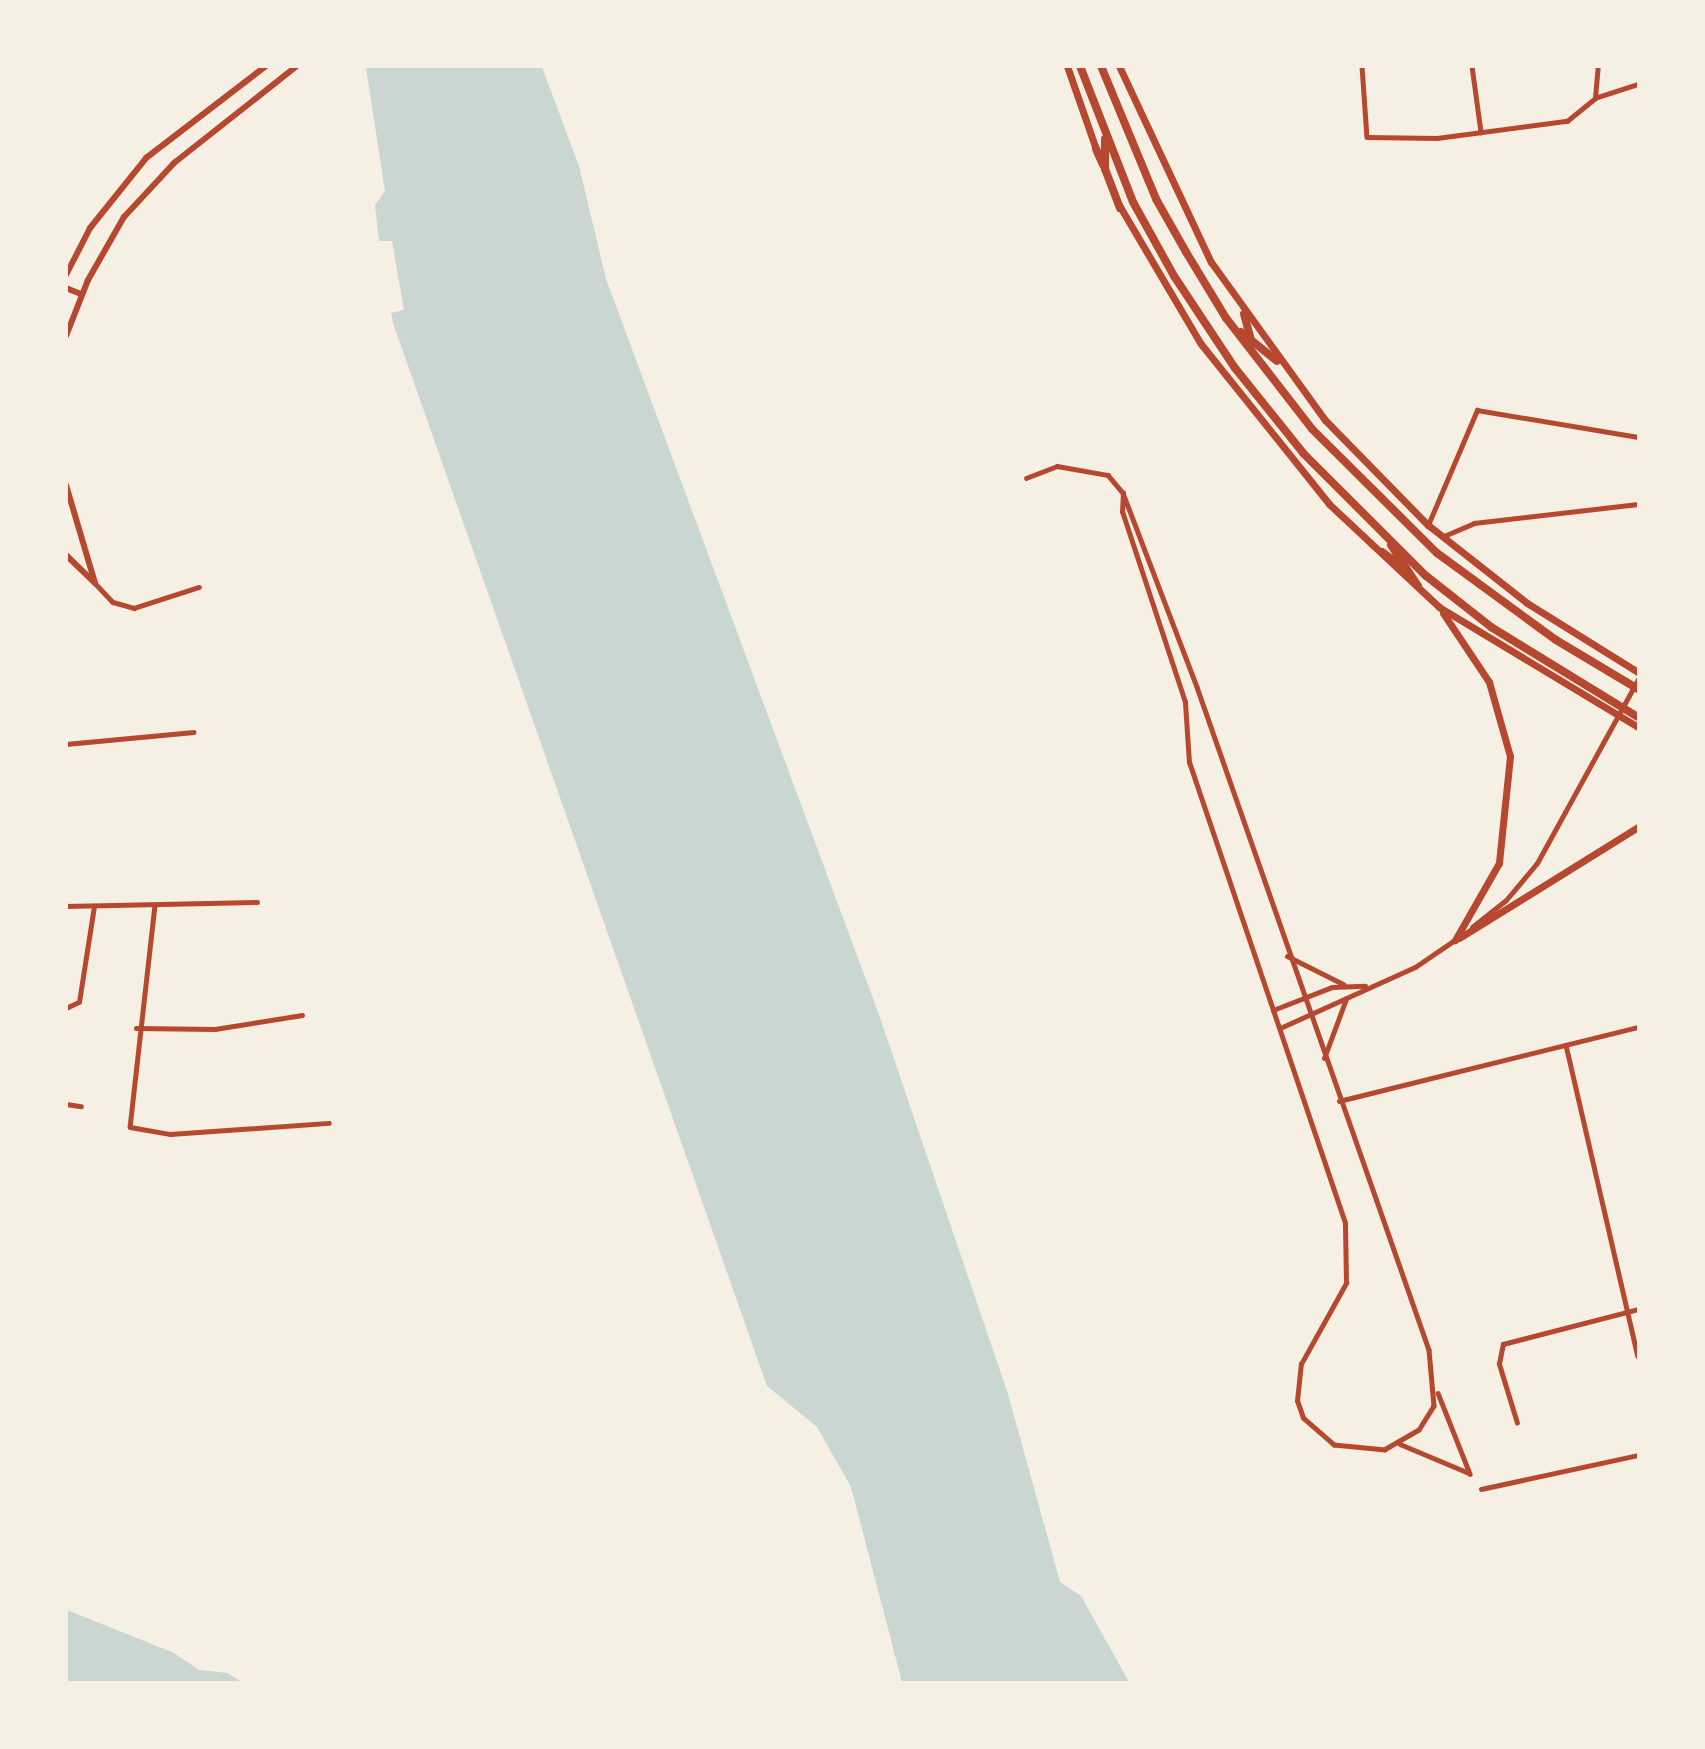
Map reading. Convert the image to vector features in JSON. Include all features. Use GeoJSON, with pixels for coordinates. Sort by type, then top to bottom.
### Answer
{"type":"FeatureCollection","features":[{"type":"Feature","properties":{"kind":"highway"},"geometry":{"type":"LineString","coordinates":[[1080,66],[1105,136],[1133,202],[1234,368],[1303,453],[1425,575],[1552,669],[1639,717]]}},
{"type":"Feature","properties":{"kind":"highway"},"geometry":{"type":"LineString","coordinates":[[1101,66],[1156,199],[1226,318],[1261,365],[1348,468],[1437,553],[1556,640],[1639,689]]}},
{"type":"Feature","properties":{"kind":"highway"},"geometry":{"type":"LineString","coordinates":[[1105,136],[1105,169],[1133,202]]}},
{"type":"Feature","properties":{"kind":"highway"},"geometry":{"type":"LineString","coordinates":[[1096,149],[1120,208]]}},
{"type":"Feature","properties":{"kind":"highway"},"geometry":{"type":"LineString","coordinates":[[1244,314],[1261,365]]}},
{"type":"Feature","properties":{"kind":"highway"},"geometry":{"type":"LineString","coordinates":[[1226,318],[1277,361]]}},
{"type":"Feature","properties":{"kind":"highway"},"geometry":{"type":"LineString","coordinates":[[1390,542],[1398,564],[1425,575]]}},
{"type":"Feature","properties":{"kind":"highway"},"geometry":{"type":"LineString","coordinates":[[1382,552],[1398,564],[1418,586]]}},
{"type":"Feature","properties":{"kind":"main road"},"geometry":{"type":"LineString","coordinates":[[66,275],[90,228],[146,158],[266,66]]}},
{"type":"Feature","properties":{"kind":"main road"},"geometry":{"type":"LineString","coordinates":[[66,336],[81,293],[124,217],[148,190],[297,66]]}},
{"type":"Feature","properties":{"kind":"main road"},"geometry":{"type":"LineString","coordinates":[[1067,66],[1120,208],[1172,299],[1244,405],[1329,504],[1439,607],[1489,682],[1510,756],[1499,863],[1455,940]]}},
{"type":"Feature","properties":{"kind":"main road"},"geometry":{"type":"LineString","coordinates":[[1119,66],[1185,215],[1244,314],[1277,361],[1325,420],[1428,525],[1527,603],[1639,672]]}},
{"type":"Feature","properties":{"kind":"main road"},"geometry":{"type":"LineString","coordinates":[[66,288],[81,293]]}},
{"type":"Feature","properties":{"kind":"main road"},"geometry":{"type":"LineString","coordinates":[[66,307],[75,310]]}},
{"type":"Feature","properties":{"kind":"main road"},"geometry":{"type":"LineString","coordinates":[[66,485],[95,583]]}},
{"type":"Feature","properties":{"kind":"main road"},"geometry":{"type":"LineString","coordinates":[[66,555],[95,583]]}},
{"type":"Feature","properties":{"kind":"main road"},"geometry":{"type":"LineString","coordinates":[[1439,607],[1639,727]]}},
{"type":"Feature","properties":{"kind":"main road"},"geometry":{"type":"LineString","coordinates":[[1455,940],[1639,827]]}},
{"type":"Feature","properties":{"kind":"street"},"geometry":{"type":"LineString","coordinates":[[1362,66],[1367,136],[1481,132],[1567,121],[1595,98],[1639,84]]}},
{"type":"Feature","properties":{"kind":"street"},"geometry":{"type":"LineString","coordinates":[[1472,66],[1481,132]]}},
{"type":"Feature","properties":{"kind":"street"},"geometry":{"type":"LineString","coordinates":[[1595,98],[1598,66]]}},
{"type":"Feature","properties":{"kind":"street"},"geometry":{"type":"LineString","coordinates":[[1428,525],[1477,410],[1639,437]]}},
{"type":"Feature","properties":{"kind":"street"},"geometry":{"type":"LineString","coordinates":[[1027,478],[1057,466],[1108,475],[1123,492],[1429,1350],[1437,1391],[1470,1474],[1399,1444]]}},
{"type":"Feature","properties":{"kind":"street"},"geometry":{"type":"LineString","coordinates":[[1123,492],[1122,512],[1185,702],[1189,763],[1280,1028],[1348,1246],[1346,1283],[1301,1364],[1297,1401],[1303,1418],[1334,1445],[1358,1451],[1399,1444],[1427,1420],[1437,1391]]}},
{"type":"Feature","properties":{"kind":"street"},"geometry":{"type":"LineString","coordinates":[[1443,537],[1474,523],[1639,504]]}},
{"type":"Feature","properties":{"kind":"street"},"geometry":{"type":"LineString","coordinates":[[95,583],[113,602],[134,608],[199,587]]}},
{"type":"Feature","properties":{"kind":"street"},"geometry":{"type":"LineString","coordinates":[[1280,1028],[1310,1016],[1365,986],[1415,967],[1506,900],[1537,863],[1639,680]]}},
{"type":"Feature","properties":{"kind":"street"},"geometry":{"type":"LineString","coordinates":[[66,744],[193,732]]}},
{"type":"Feature","properties":{"kind":"street"},"geometry":{"type":"LineString","coordinates":[[66,906],[257,902]]}},
{"type":"Feature","properties":{"kind":"street"},"geometry":{"type":"LineString","coordinates":[[155,905],[136,1028],[130,1127],[137,1133],[329,1123]]}},
{"type":"Feature","properties":{"kind":"street"},"geometry":{"type":"LineString","coordinates":[[66,1008],[79,1002],[94,906]]}},
{"type":"Feature","properties":{"kind":"street"},"geometry":{"type":"LineString","coordinates":[[1287,956],[1346,985]]}},
{"type":"Feature","properties":{"kind":"street"},"geometry":{"type":"LineString","coordinates":[[1273,1010],[1346,985],[1365,986]]}},
{"type":"Feature","properties":{"kind":"street"},"geometry":{"type":"LineString","coordinates":[[1324,1058],[1347,997]]}},
{"type":"Feature","properties":{"kind":"street"},"geometry":{"type":"LineString","coordinates":[[136,1028],[215,1029],[302,1015]]}},
{"type":"Feature","properties":{"kind":"street"},"geometry":{"type":"LineString","coordinates":[[1339,1101],[1639,1027]]}},
{"type":"Feature","properties":{"kind":"street"},"geometry":{"type":"LineString","coordinates":[[1566,1045],[1639,1356]]}},
{"type":"Feature","properties":{"kind":"street"},"geometry":{"type":"LineString","coordinates":[[66,1104],[81,1106]]}},
{"type":"Feature","properties":{"kind":"street"},"geometry":{"type":"LineString","coordinates":[[1517,1423],[1499,1364],[1503,1344],[1639,1309]]}},
{"type":"Feature","properties":{"kind":"street"},"geometry":{"type":"LineString","coordinates":[[1481,1489],[1639,1455]]}},
{"type":"Feature","properties":{"kind":"shaded area"},"geometry":{"type":"Polygon","coordinates":[[[366,67],[542,67],[579,166],[606,279],[878,1012],[1008,1394],[1060,1582],[1081,1596],[1129,1682],[902,1682],[851,1487],[817,1427],[767,1386],[393,323],[391,313],[404,310],[392,241],[379,241],[375,205],[385,191],[366,67]]]}},
{"type":"Feature","properties":{"kind":"shaded area"},"geometry":{"type":"Polygon","coordinates":[[[67,1610],[174,1653],[199,1670],[228,1673],[241,1682],[67,1682],[67,1610]]]}}]}
